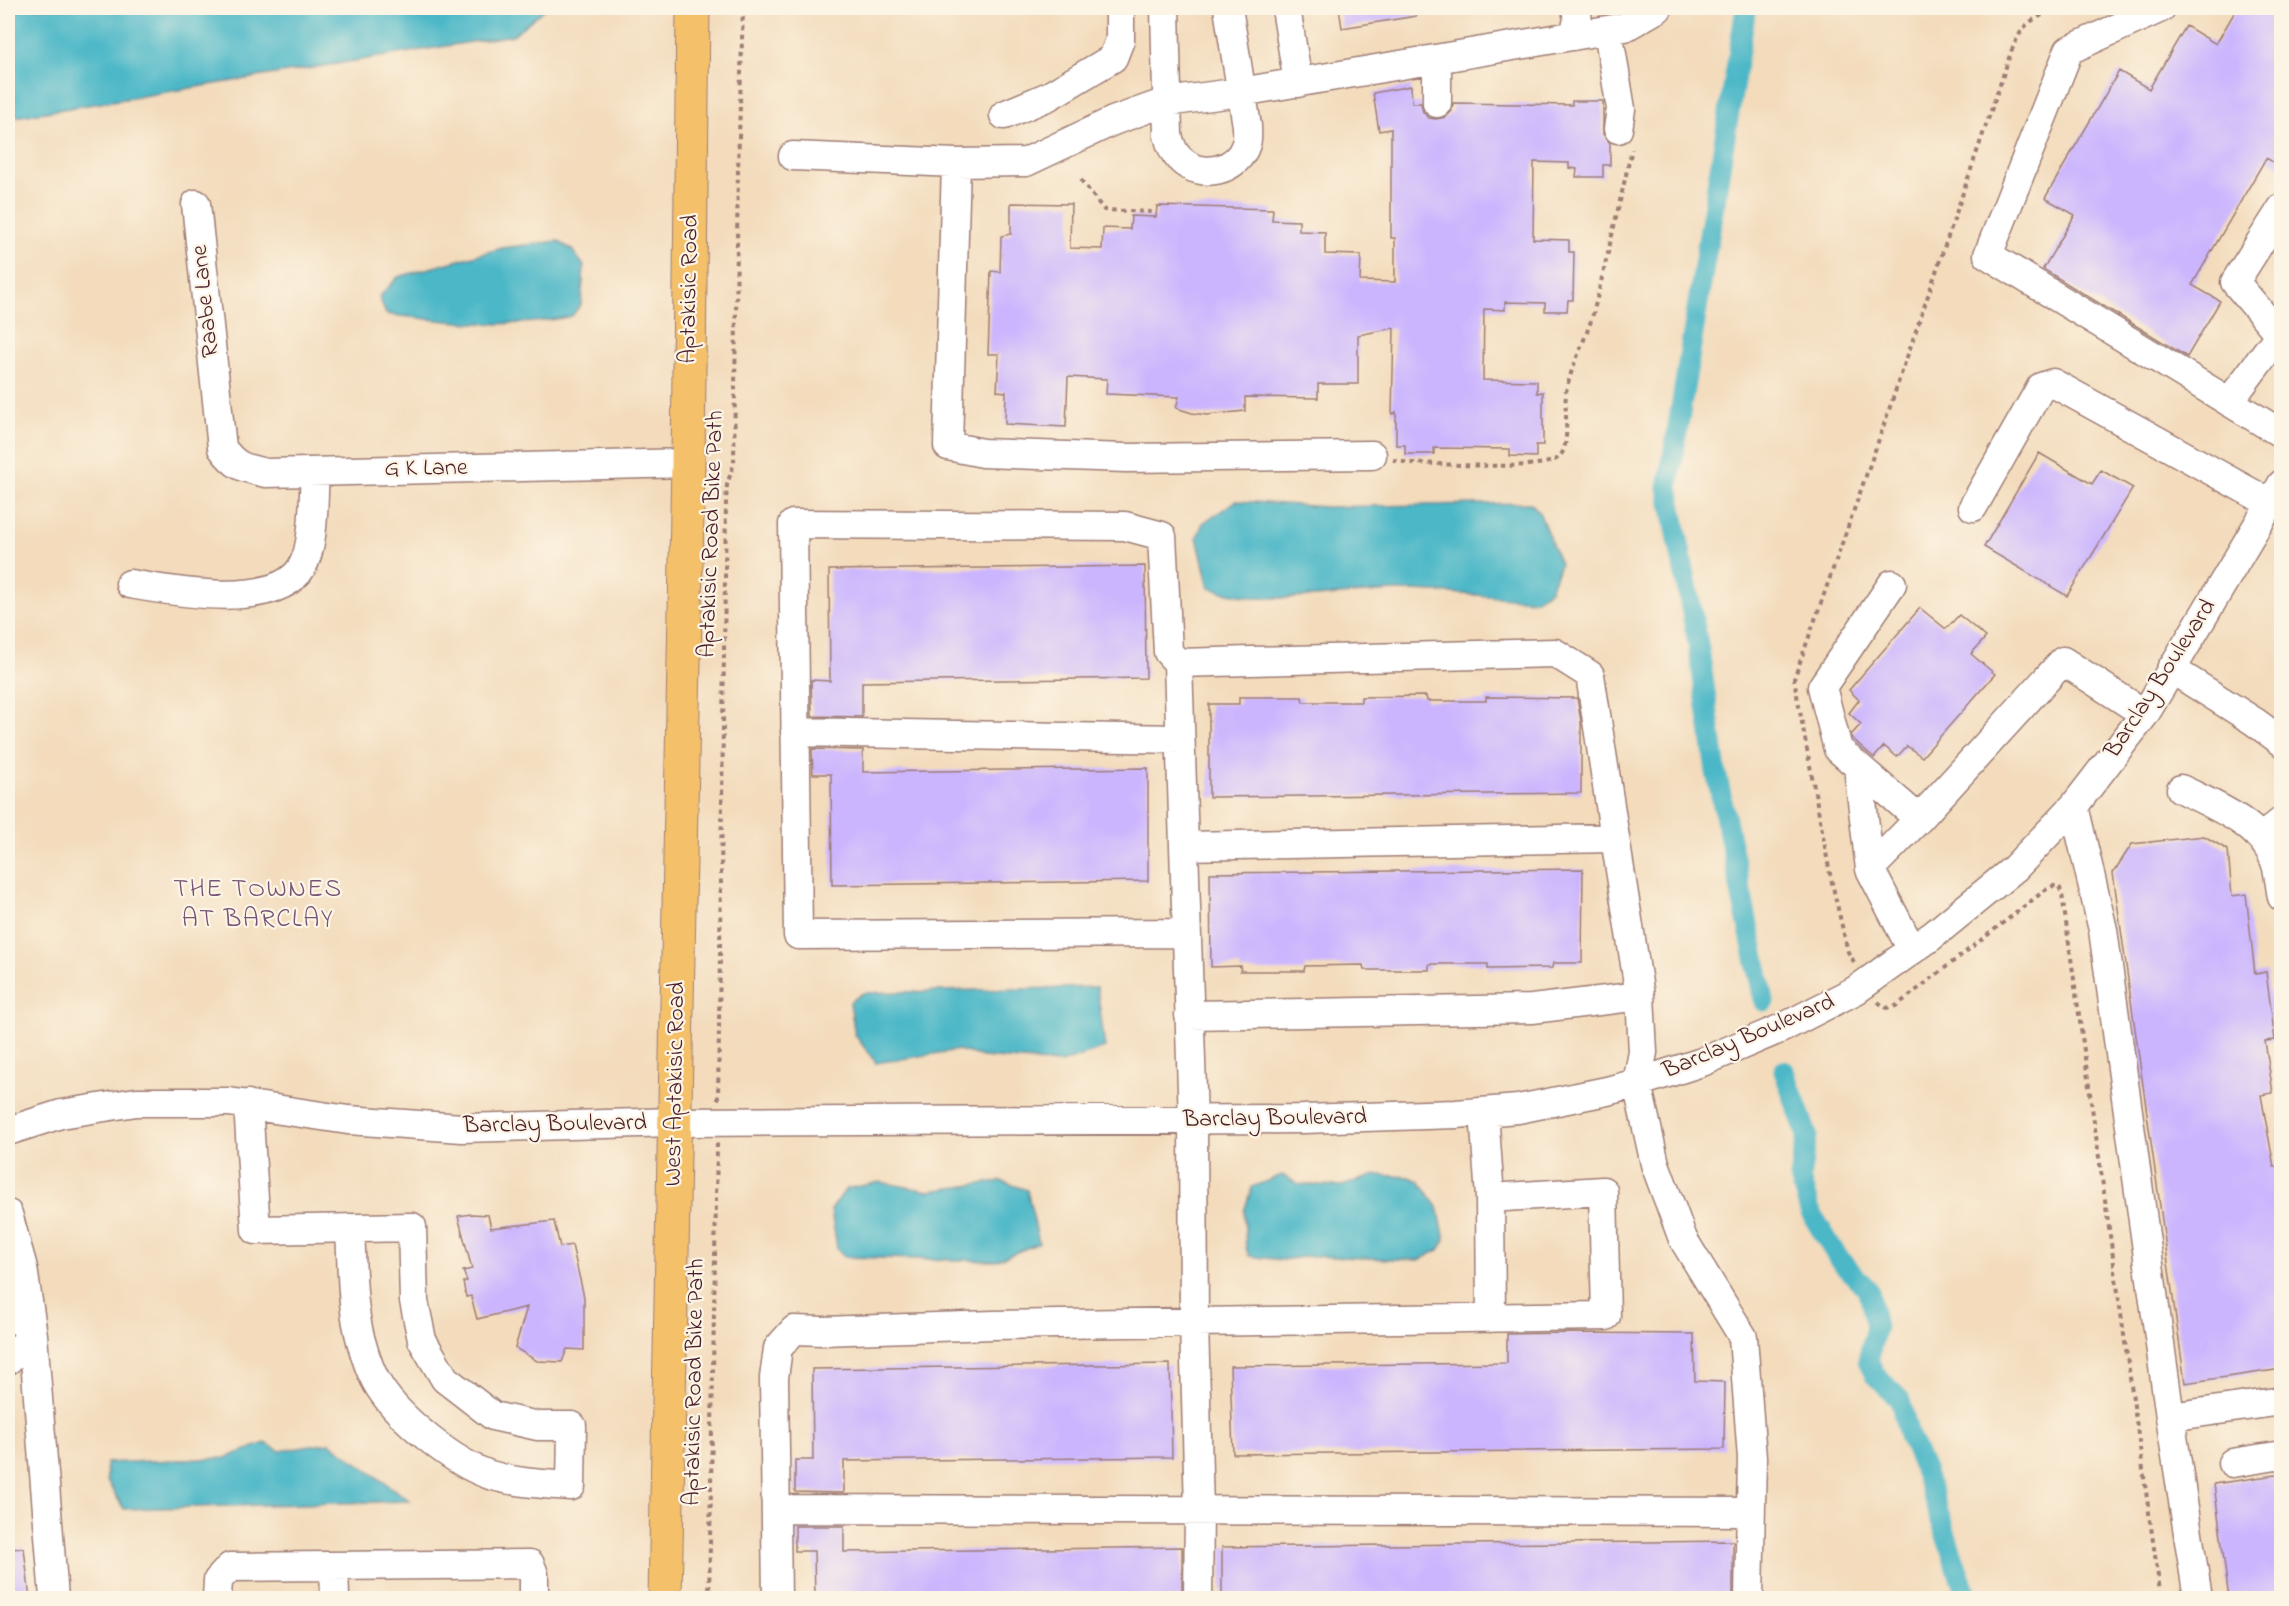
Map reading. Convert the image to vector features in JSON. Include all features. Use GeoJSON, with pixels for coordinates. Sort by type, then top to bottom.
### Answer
{"type":"FeatureCollection","features":[{"type":"Feature","properties":{"kind":"main road","name":"Aptakisic Road"},"geometry":{"type":"LineString","coordinates":[[684,570],[688,463],[693,8]]}},
{"type":"Feature","properties":{"kind":"main road","name":"West Aptakisic Road"},"geometry":{"type":"LineString","coordinates":[[665,1599],[684,570]]}},
{"type":"Feature","properties":{"kind":"street"},"geometry":{"type":"LineString","coordinates":[[1004,115],[1049,96],[1113,58],[1120,40],[1120,8]]}},
{"type":"Feature","properties":{"kind":"street"},"geometry":{"type":"LineString","coordinates":[[1165,8],[1168,135],[1172,148],[1180,159],[1191,167],[1204,171],[1218,170],[1230,165],[1241,156],[1247,143],[1247,126],[1228,8]]}},
{"type":"Feature","properties":{"kind":"street"},"geometry":{"type":"LineString","coordinates":[[1286,8],[1298,82]]}},
{"type":"Feature","properties":{"kind":"street"},"geometry":{"type":"LineString","coordinates":[[1573,36],[1578,21],[1576,8]]}},
{"type":"Feature","properties":{"kind":"street"},"geometry":{"type":"LineString","coordinates":[[793,156],[956,163],[1026,162],[1113,121],[1166,102],[1241,92],[1625,27],[1658,8]]}},
{"type":"Feature","properties":{"kind":"street"},"geometry":{"type":"LineString","coordinates":[[2161,8],[2069,50],[1988,255],[2282,434]]}},
{"type":"Feature","properties":{"kind":"street"},"geometry":{"type":"LineString","coordinates":[[1608,30],[1625,138]]}},
{"type":"Feature","properties":{"kind":"street"},"geometry":{"type":"LineString","coordinates":[[1437,59],[1437,103]]}},
{"type":"Feature","properties":{"kind":"street"},"geometry":{"type":"LineString","coordinates":[[956,163],[948,446],[983,453],[1126,458],[1372,455]]}},
{"type":"Feature","properties":{"kind":"street","name":"Raabe Lane"},"geometry":{"type":"LineString","coordinates":[[196,204],[217,398]]}},
{"type":"Feature","properties":{"kind":"street"},"geometry":{"type":"LineString","coordinates":[[2229,402],[2280,332],[2235,282],[2282,208]]}},
{"type":"Feature","properties":{"kind":"street"},"geometry":{"type":"LineString","coordinates":[[1973,507],[2041,387],[2053,383],[2276,494]]}},
{"type":"Feature","properties":{"kind":"street","name":"G K Lane"},"geometry":{"type":"LineString","coordinates":[[217,398],[222,448],[232,461],[244,469],[266,473],[688,463]]}},
{"type":"Feature","properties":{"kind":"street"},"geometry":{"type":"LineString","coordinates":[[130,584],[198,594],[232,595],[279,587],[290,581],[302,568],[306,558],[315,471]]}},
{"type":"Feature","properties":{"kind":"street","name":"Barclay Boulevard"},"geometry":{"type":"LineString","coordinates":[[8,1131],[61,1114],[136,1102],[229,1102],[348,1120],[462,1128],[675,1122],[1193,1121],[1484,1112],[1518,1109],[1637,1083],[1702,1062],[1782,1028],[1856,990],[1912,950],[2015,868],[2074,806],[2145,714],[2276,494]]}},
{"type":"Feature","properties":{"kind":"street"},"geometry":{"type":"LineString","coordinates":[[1186,933],[798,935],[793,524],[1125,526],[1162,536],[1168,652],[1178,663],[1193,1121],[1194,1322],[1199,1511],[1198,1599]]}},
{"type":"Feature","properties":{"kind":"street"},"geometry":{"type":"LineString","coordinates":[[1892,584],[1822,687],[1838,749],[1920,819]]}},
{"type":"Feature","properties":{"kind":"street"},"geometry":{"type":"LineString","coordinates":[[1178,663],[1555,653],[1590,675],[1640,996],[1643,1052],[1637,1083],[1655,1164],[1683,1239],[1743,1337],[1752,1458],[1749,1599]]}},
{"type":"Feature","properties":{"kind":"street"},"geometry":{"type":"LineString","coordinates":[[1870,869],[1920,819],[2063,661],[2145,714]]}},
{"type":"Feature","properties":{"kind":"street"},"geometry":{"type":"LineString","coordinates":[[2171,669],[2256,722],[2282,742]]}},
{"type":"Feature","properties":{"kind":"street"},"geometry":{"type":"LineString","coordinates":[[795,732],[1180,739]]}},
{"type":"Feature","properties":{"kind":"street"},"geometry":{"type":"LineString","coordinates":[[1858,767],[1870,869],[1912,950]]}},
{"type":"Feature","properties":{"kind":"street"},"geometry":{"type":"LineString","coordinates":[[2181,789],[2234,816],[2271,829],[2282,897]]}},
{"type":"Feature","properties":{"kind":"street"},"geometry":{"type":"LineString","coordinates":[[2074,806],[2103,930],[2170,1417],[2198,1599]]}},
{"type":"Feature","properties":{"kind":"street"},"geometry":{"type":"LineString","coordinates":[[1184,846],[1616,837]]}},
{"type":"Feature","properties":{"kind":"street"},"geometry":{"type":"LineString","coordinates":[[1189,1016],[1532,1009],[1640,996]]}},
{"type":"Feature","properties":{"kind":"street"},"geometry":{"type":"LineString","coordinates":[[248,1104],[256,1230],[350,1228],[412,1227],[414,1301],[422,1340],[445,1379],[493,1416],[538,1426],[572,1426],[571,1486],[525,1483],[488,1474],[450,1454],[409,1422],[379,1387],[362,1342],[353,1303],[350,1228]]}},
{"type":"Feature","properties":{"kind":"street"},"geometry":{"type":"LineString","coordinates":[[1484,1112],[1490,1198],[1491,1318]]}},
{"type":"Feature","properties":{"kind":"street"},"geometry":{"type":"LineString","coordinates":[[777,1599],[774,1378],[778,1348],[794,1330],[1606,1316],[1603,1191],[1490,1198]]}},
{"type":"Feature","properties":{"kind":"street"},"geometry":{"type":"LineString","coordinates":[[8,1214],[23,1268],[33,1335],[54,1598]]}},
{"type":"Feature","properties":{"kind":"street"},"geometry":{"type":"LineString","coordinates":[[8,1308],[33,1335]]}},
{"type":"Feature","properties":{"kind":"street"},"geometry":{"type":"LineString","coordinates":[[8,1360],[33,1335]]}},
{"type":"Feature","properties":{"kind":"street"},"geometry":{"type":"LineString","coordinates":[[2170,1417],[2282,1401]]}},
{"type":"Feature","properties":{"kind":"street"},"geometry":{"type":"LineString","coordinates":[[2232,1463],[2282,1455]]}},
{"type":"Feature","properties":{"kind":"street"},"geometry":{"type":"LineString","coordinates":[[776,1509],[1750,1512]]}},
{"type":"Feature","properties":{"kind":"street"},"geometry":{"type":"LineString","coordinates":[[217,1599],[218,1580],[230,1567],[530,1564],[534,1574],[534,1599]]}},
{"type":"Feature","properties":{"kind":"street"},"geometry":{"type":"LineString","coordinates":[[334,1566],[335,1599]]}},
{"type":"Feature","properties":{"kind":"path","name":"Aptakisic Road Bike Path"},"geometry":{"type":"LineString","coordinates":[[718,1099],[726,501],[727,485],[734,462],[738,168],[743,8]]}},
{"type":"Feature","properties":{"kind":"path"},"geometry":{"type":"LineString","coordinates":[[1857,968],[1848,952],[1830,874],[1794,679],[1879,439],[2011,52],[2024,25],[2058,8]]}},
{"type":"Feature","properties":{"kind":"path"},"geometry":{"type":"LineString","coordinates":[[1372,455],[1409,463],[1516,465],[1549,462],[1557,459],[1563,453],[1566,444],[1564,408],[1567,387],[1593,314],[1625,138]]}},
{"type":"Feature","properties":{"kind":"path"},"geometry":{"type":"LineString","coordinates":[[1081,180],[1104,210],[1152,212]]}},
{"type":"Feature","properties":{"kind":"path"},"geometry":{"type":"LineString","coordinates":[[1877,1001],[1886,1008],[1896,1006],[2044,891],[2053,886],[2059,886],[2162,1599]]}},
{"type":"Feature","properties":{"kind":"path","name":"Aptakisic Road Bike Path"},"geometry":{"type":"LineString","coordinates":[[709,1599],[717,1166]]}},
{"type":"Feature","properties":{"kind":"water"},"geometry":{"type":"Polygon","coordinates":[[[8,8],[546,8],[513,35],[8,118],[8,8]]]}},
{"type":"Feature","properties":{"kind":"water"},"geometry":{"type":"Polygon","coordinates":[[[558,241],[572,250],[584,266],[581,304],[572,316],[502,324],[432,320],[386,314],[379,297],[398,277],[502,248],[558,241]]]}},
{"type":"Feature","properties":{"kind":"water"},"geometry":{"type":"Polygon","coordinates":[[[1236,501],[1327,507],[1531,503],[1539,512],[1560,564],[1550,590],[1535,600],[1419,591],[1280,598],[1232,594],[1209,588],[1197,537],[1203,523],[1236,501]]]}},
{"type":"Feature","properties":{"kind":"water"},"geometry":{"type":"Polygon","coordinates":[[[1097,987],[1105,1048],[1060,1063],[983,1057],[958,1050],[876,1063],[855,1035],[850,1002],[863,993],[1097,987]]]}},
{"type":"Feature","properties":{"kind":"water"},"geometry":{"type":"Polygon","coordinates":[[[1282,1175],[1298,1184],[1341,1186],[1376,1175],[1409,1177],[1419,1181],[1438,1207],[1445,1240],[1439,1250],[1419,1260],[1309,1256],[1282,1260],[1249,1256],[1246,1247],[1244,1211],[1252,1187],[1282,1175]]]}},
{"type":"Feature","properties":{"kind":"water"},"geometry":{"type":"Polygon","coordinates":[[[1001,1181],[1027,1190],[1039,1243],[995,1261],[844,1257],[837,1248],[831,1210],[846,1189],[880,1182],[929,1191],[1001,1181]]]}},
{"type":"Feature","properties":{"kind":"water"},"geometry":{"type":"Polygon","coordinates":[[[265,1443],[280,1451],[330,1443],[410,1501],[124,1509],[107,1481],[106,1463],[225,1458],[265,1443]]]}},
{"type":"Feature","properties":{"kind":"building"},"geometry":{"type":"Polygon","coordinates":[[[1339,8],[1416,8],[1416,16],[1342,28],[1339,8]]]}},
{"type":"Feature","properties":{"kind":"building"},"geometry":{"type":"Polygon","coordinates":[[[2237,8],[2282,8],[2282,167],[2266,158],[2192,285],[2220,301],[2187,357],[2043,269],[2075,215],[2045,198],[2119,71],[2149,89],[2186,26],[2216,44],[2237,8]]]}},
{"type":"Feature","properties":{"kind":"building"},"geometry":{"type":"Polygon","coordinates":[[[1411,86],[1412,103],[1421,103],[1423,112],[1429,118],[1436,119],[1446,117],[1452,111],[1453,103],[1572,105],[1572,101],[1603,101],[1603,134],[1610,143],[1610,165],[1603,165],[1603,177],[1576,177],[1577,169],[1569,168],[1569,163],[1534,162],[1533,239],[1569,240],[1569,252],[1574,252],[1573,300],[1568,300],[1567,311],[1545,311],[1545,303],[1505,302],[1505,310],[1484,309],[1483,380],[1537,381],[1537,393],[1543,392],[1543,445],[1536,445],[1536,457],[1510,456],[1510,449],[1434,448],[1434,454],[1405,454],[1405,445],[1396,445],[1396,412],[1392,414],[1394,328],[1358,335],[1358,384],[1318,384],[1318,398],[1245,397],[1245,411],[1207,415],[1176,408],[1179,397],[1106,394],[1107,379],[1068,377],[1066,427],[1005,424],[1006,392],[997,391],[999,354],[988,354],[991,271],[1000,272],[1001,236],[1011,234],[1011,203],[1071,204],[1070,248],[1102,249],[1103,228],[1130,229],[1131,216],[1156,217],[1157,206],[1273,209],[1272,220],[1299,221],[1299,231],[1325,232],[1325,254],[1361,255],[1360,281],[1395,282],[1395,238],[1391,238],[1391,129],[1379,131],[1373,93],[1411,86]]]}},
{"type":"Feature","properties":{"kind":"building"},"geometry":{"type":"Polygon","coordinates":[[[2039,453],[2092,484],[2101,470],[2133,488],[2067,596],[1984,547],[2039,453]]]}},
{"type":"Feature","properties":{"kind":"building"},"geometry":{"type":"Polygon","coordinates":[[[1145,566],[1146,678],[862,682],[862,717],[812,716],[811,680],[830,681],[829,570],[1145,566]]]}},
{"type":"Feature","properties":{"kind":"building"},"geometry":{"type":"Polygon","coordinates":[[[1920,608],[1946,629],[1959,615],[1986,637],[1971,654],[1995,674],[1922,757],[1907,746],[1897,757],[1884,746],[1874,758],[1852,738],[1851,735],[1861,724],[1849,713],[1859,700],[1849,690],[1920,608]]]}},
{"type":"Feature","properties":{"kind":"building"},"geometry":{"type":"Polygon","coordinates":[[[1426,696],[1427,701],[1486,701],[1486,697],[1577,698],[1581,722],[1581,793],[1209,797],[1209,704],[1239,704],[1239,697],[1302,697],[1303,702],[1361,702],[1361,697],[1426,696]]]}},
{"type":"Feature","properties":{"kind":"building"},"geometry":{"type":"Polygon","coordinates":[[[812,749],[863,750],[863,772],[1148,768],[1148,881],[832,885],[831,774],[813,774],[812,749]]]}},
{"type":"Feature","properties":{"kind":"building"},"geometry":{"type":"Polygon","coordinates":[[[2204,836],[2228,850],[2232,896],[2246,894],[2255,974],[2266,972],[2275,1040],[2265,1041],[2273,1093],[2261,1095],[2274,1167],[2282,1166],[2282,1369],[2185,1383],[2113,873],[2132,844],[2204,836]]]}},
{"type":"Feature","properties":{"kind":"building"},"geometry":{"type":"Polygon","coordinates":[[[1583,869],[1582,963],[1553,963],[1552,968],[1488,969],[1488,964],[1429,964],[1429,970],[1364,970],[1363,965],[1305,966],[1304,971],[1240,971],[1241,966],[1211,967],[1210,873],[1583,869]]]}},
{"type":"Feature","properties":{"kind":"building"},"geometry":{"type":"Polygon","coordinates":[[[488,1215],[491,1228],[554,1221],[560,1247],[572,1245],[584,1297],[584,1350],[567,1349],[562,1362],[537,1361],[515,1348],[527,1307],[477,1319],[471,1296],[466,1297],[463,1282],[467,1281],[463,1271],[472,1269],[458,1216],[488,1215]]]}},
{"type":"Feature","properties":{"kind":"building"},"geometry":{"type":"Polygon","coordinates":[[[1507,1334],[1694,1334],[1695,1381],[1725,1382],[1724,1449],[1233,1454],[1230,1366],[1507,1363],[1507,1334]]]}},
{"type":"Feature","properties":{"kind":"building"},"geometry":{"type":"Polygon","coordinates":[[[1170,1364],[1172,1457],[844,1461],[844,1493],[795,1492],[795,1460],[813,1460],[812,1369],[1170,1364]]]}},
{"type":"Feature","properties":{"kind":"building"},"geometry":{"type":"Polygon","coordinates":[[[2282,1474],[2282,1599],[2229,1599],[2214,1484],[2282,1474]]]}},
{"type":"Feature","properties":{"kind":"building"},"geometry":{"type":"Polygon","coordinates":[[[795,1526],[844,1526],[844,1552],[1182,1547],[1182,1599],[815,1599],[814,1551],[795,1551],[795,1526]]]}},
{"type":"Feature","properties":{"kind":"building"},"geometry":{"type":"Polygon","coordinates":[[[1733,1541],[1733,1599],[1222,1599],[1222,1547],[1733,1541]]]}},
{"type":"Feature","properties":{"kind":"building"},"geometry":{"type":"Polygon","coordinates":[[[24,1548],[30,1599],[8,1599],[8,1549],[24,1548]]]}},
{"type":"Feature","properties":{"kind":"waterway"},"geometry":{"type":"LineString","coordinates":[[1746,8],[1668,487],[1699,649],[1716,772],[1764,1001]]}},
{"type":"Feature","properties":{"kind":"waterway"},"geometry":{"type":"LineString","coordinates":[[1784,1071],[1807,1135],[1800,1178],[1810,1211],[1838,1258],[1869,1291],[1876,1327],[1868,1360],[1875,1375],[1900,1400],[1909,1436],[1923,1467],[1967,1598]]}},
{"type":"Feature","properties":{"kind":"district","name":"THE TOWNES AT BARCLAY"},"geometry":{"type":"Point","coordinates":[258,905]}}]}
